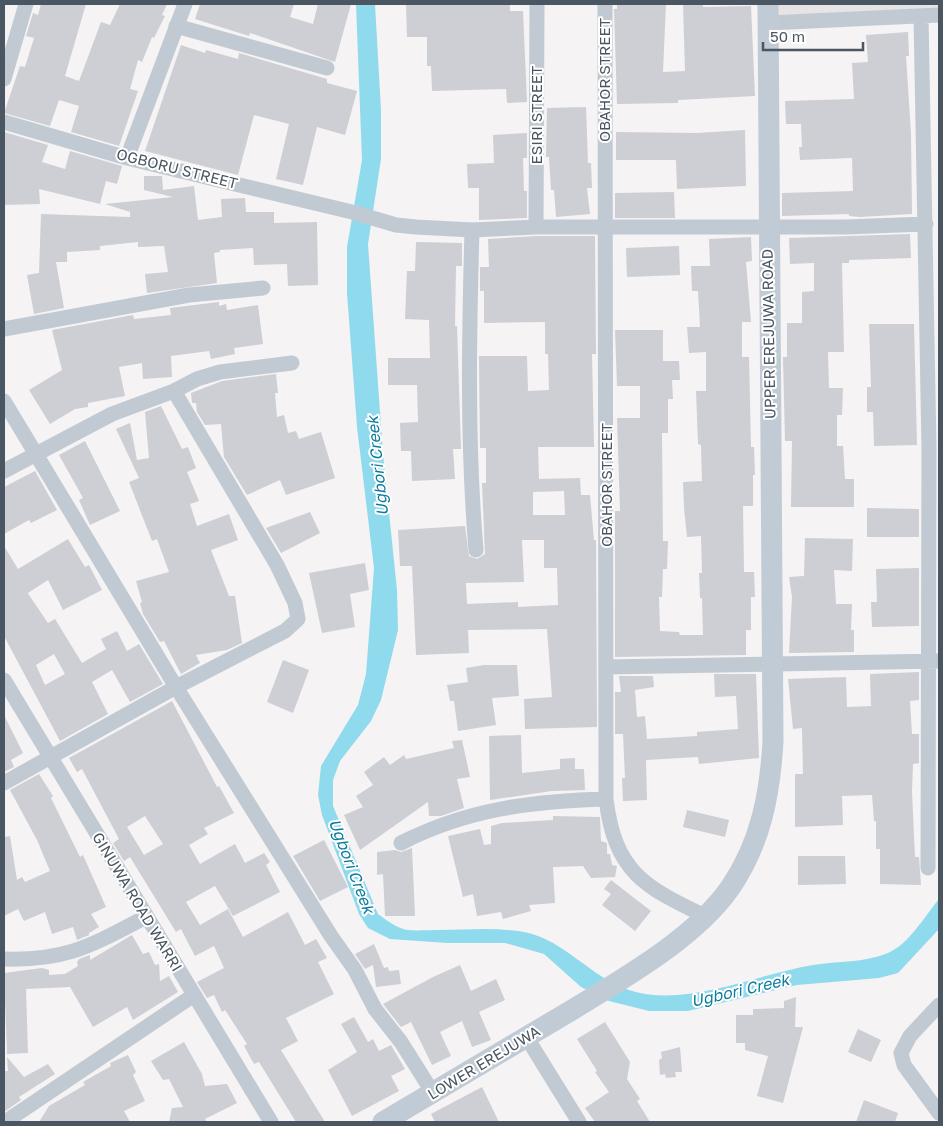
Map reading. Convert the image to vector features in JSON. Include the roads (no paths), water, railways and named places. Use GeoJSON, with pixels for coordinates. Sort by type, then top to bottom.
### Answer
{"type":"FeatureCollection","features":[{"type":"Feature","properties":{"kind":"street"},"geometry":{"type":"LineString","coordinates":[[4,79],[26,4]]}},
{"type":"Feature","properties":{"kind":"street"},"geometry":{"type":"LineString","coordinates":[[127,158],[185,4]]}},
{"type":"Feature","properties":{"kind":"street","name":"ESIRI STREET"},"geometry":{"type":"LineString","coordinates":[[536,227],[537,4]]}},
{"type":"Feature","properties":{"kind":"street","name":"OBAHOR STREET"},"geometry":{"type":"LineString","coordinates":[[605,4],[606,799],[609,825],[617,848],[628,866],[641,881],[670,899],[707,917]]}},
{"type":"Feature","properties":{"kind":"street"},"geometry":{"type":"LineString","coordinates":[[768,13],[939,15]]}},
{"type":"Feature","properties":{"kind":"street","name":"UPPER EREJUWA ROAD"},"geometry":{"type":"LineString","coordinates":[[707,917],[731,887],[749,852],[765,814],[771,778],[773,741],[768,13]]}},
{"type":"Feature","properties":{"kind":"street"},"geometry":{"type":"LineString","coordinates":[[921,16],[934,661],[928,868]]}},
{"type":"Feature","properties":{"kind":"street"},"geometry":{"type":"LineString","coordinates":[[176,26],[328,68]]}},
{"type":"Feature","properties":{"kind":"street","name":"OGBORU STREET"},"geometry":{"type":"LineString","coordinates":[[4,122],[127,158],[352,212],[396,225],[416,228],[472,230],[536,227],[768,225],[846,227],[926,224]]}},
{"type":"Feature","properties":{"kind":"street"},"geometry":{"type":"LineString","coordinates":[[472,230],[469,414],[470,476],[476,550]]}},
{"type":"Feature","properties":{"kind":"street"},"geometry":{"type":"LineString","coordinates":[[4,329],[189,294],[263,288]]}},
{"type":"Feature","properties":{"kind":"street"},"geometry":{"type":"LineString","coordinates":[[4,471],[112,414],[174,391],[197,379],[220,372],[292,364]]}},
{"type":"Feature","properties":{"kind":"street"},"geometry":{"type":"LineString","coordinates":[[4,783],[176,687],[285,631],[298,619],[295,603],[280,572],[174,391]]}},
{"type":"Feature","properties":{"kind":"street"},"geometry":{"type":"LineString","coordinates":[[4,401],[176,687],[331,936],[355,970],[374,1009],[401,1042],[433,1093]]}},
{"type":"Feature","properties":{"kind":"street"},"geometry":{"type":"LineString","coordinates":[[607,667],[934,661]]}},
{"type":"Feature","properties":{"kind":"street","name":"GINUWA ROAD WARRI"},"geometry":{"type":"LineString","coordinates":[[4,680],[271,1122]]}},
{"type":"Feature","properties":{"kind":"street"},"geometry":{"type":"LineString","coordinates":[[401,843],[433,827],[508,807],[566,800],[606,799]]}},
{"type":"Feature","properties":{"kind":"street"},"geometry":{"type":"LineString","coordinates":[[4,959],[28,960],[71,953],[146,916]]}},
{"type":"Feature","properties":{"kind":"street","name":"LOWER EREJUWA"},"geometry":{"type":"LineString","coordinates":[[383,1122],[527,1038],[618,982],[707,917]]}},
{"type":"Feature","properties":{"kind":"street"},"geometry":{"type":"LineString","coordinates":[[5,1122],[194,995]]}},
{"type":"Feature","properties":{"kind":"street"},"geometry":{"type":"LineString","coordinates":[[939,1005],[910,1036],[901,1053],[904,1065],[939,1113]]}},
{"type":"Feature","properties":{"kind":"street"},"geometry":{"type":"LineString","coordinates":[[527,1038],[580,1122]]}},
{"type":"Feature","properties":{"kind":"water","name":"Ugbori Creek"},"geometry":{"type":"Polygon","coordinates":[[[356,4],[375,4],[381,110],[381,159],[368,244],[383,454],[397,590],[398,630],[381,700],[371,721],[340,761],[333,780],[333,806],[378,914],[396,926],[407,930],[492,929],[513,930],[539,936],[565,950],[602,977],[615,984],[629,990],[650,995],[673,995],[721,988],[791,969],[860,960],[888,953],[896,949],[910,936],[939,899],[939,929],[898,973],[879,978],[797,985],[688,1011],[649,1011],[609,1001],[581,987],[544,954],[505,943],[447,943],[390,939],[368,928],[359,914],[322,815],[318,795],[321,766],[358,705],[366,674],[374,568],[357,427],[347,293],[347,247],[362,160],[356,4]]]}}]}
